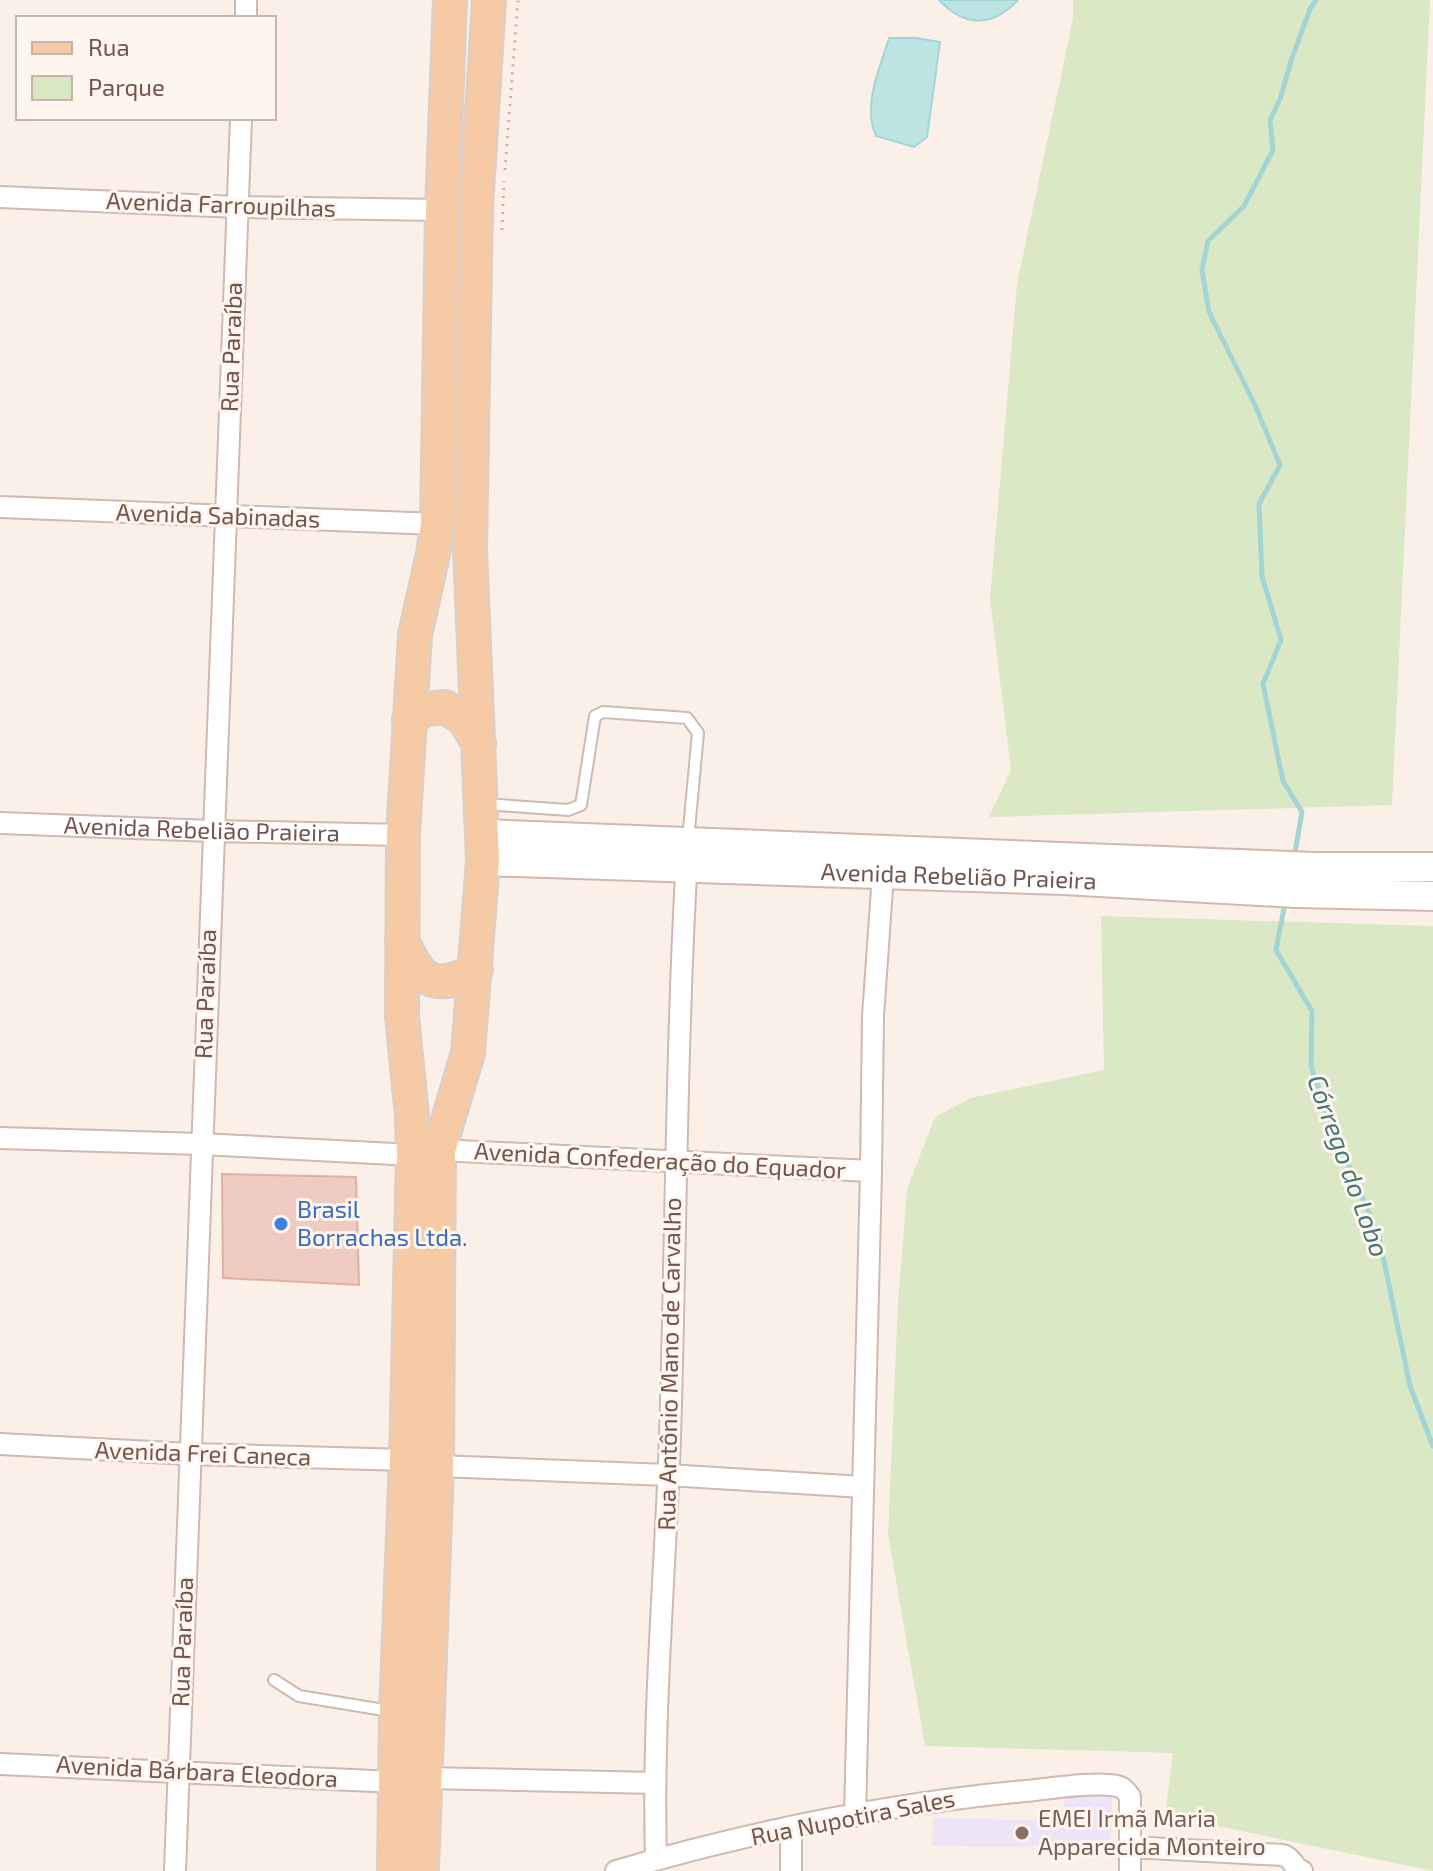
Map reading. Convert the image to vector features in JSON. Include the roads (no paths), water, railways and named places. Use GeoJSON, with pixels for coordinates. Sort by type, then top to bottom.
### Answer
{"type":"FeatureCollection","features":[{"type":"Feature","properties":{"kind":"main road"},"geometry":{"type":"LineString","coordinates":[[394,1871],[410,1780],[422,1463],[426,1153],[402,1016],[403,835],[415,635],[437,524],[442,210],[450,0]]}},
{"type":"Feature","properties":{"kind":"main road"},"geometry":{"type":"LineString","coordinates":[[426,1153],[468,1053],[476,970],[483,833],[470,549],[476,207],[489,0]]}},
{"type":"Feature","properties":{"kind":"main road"},"geometry":{"type":"LineString","coordinates":[[409,720],[425,709],[445,707],[464,719],[479,744]]}},
{"type":"Feature","properties":{"kind":"main road"},"geometry":{"type":"LineString","coordinates":[[402,940],[418,970],[427,979],[454,981],[476,970]]}},
{"type":"Feature","properties":{"kind":"main road"},"geometry":{"type":"LineString","coordinates":[[422,1463],[396,1712],[410,1780],[422,1871]]}},
{"type":"Feature","properties":{"kind":"street","name":"Rua Paraíba"},"geometry":{"type":"LineString","coordinates":[[175,1871],[241,120]]}},
{"type":"Feature","properties":{"kind":"street","name":"Avenida Farroupilhas"},"geometry":{"type":"LineString","coordinates":[[0,197],[238,207],[442,210]]}},
{"type":"Feature","properties":{"kind":"street","name":"Avenida Sabinadas"},"geometry":{"type":"LineString","coordinates":[[0,507],[437,524]]}},
{"type":"Feature","properties":{"kind":"street","name":"Avenida Rebelião Praieira"},"geometry":{"type":"LineString","coordinates":[[0,823],[403,835]]}},
{"type":"Feature","properties":{"kind":"street","name":"Avenida Rebelião Praieira"},"geometry":{"type":"LineString","coordinates":[[483,833],[687,855],[865,865],[1289,879],[1433,896]]}},
{"type":"Feature","properties":{"kind":"street","name":"Rua Antônio Mano de Carvalho"},"geometry":{"type":"LineString","coordinates":[[656,1860],[654,1783],[668,1475],[674,1304],[674,1163],[687,855]]}},
{"type":"Feature","properties":{"kind":"street","name":"Avenida Confederação do Equador"},"geometry":{"type":"LineString","coordinates":[[0,1138],[871,1171],[873,1016],[865,865]]}},
{"type":"Feature","properties":{"kind":"street","name":"Avenida Rebelião Praieira"},"geometry":{"type":"LineString","coordinates":[[1289,879],[1433,867]]}},
{"type":"Feature","properties":{"kind":"street"},"geometry":{"type":"LineString","coordinates":[[855,1816],[871,1171]]}},
{"type":"Feature","properties":{"kind":"street","name":"Avenida Frei Caneca"},"geometry":{"type":"LineString","coordinates":[[0,1444],[863,1487]]}},
{"type":"Feature","properties":{"kind":"street","name":"Avenida Bárbara Eleodora"},"geometry":{"type":"LineString","coordinates":[[0,1764],[410,1780],[654,1783]]}},
{"type":"Feature","properties":{"kind":"street","name":"Rua Nupotira Sales"},"geometry":{"type":"LineString","coordinates":[[621,1870],[791,1828],[955,1798],[1116,1785],[1130,1797],[1130,1847]]}},
{"type":"Feature","properties":{"kind":"street"},"geometry":{"type":"LineString","coordinates":[[791,1828],[791,1871]]}},
{"type":"Feature","properties":{"kind":"street"},"geometry":{"type":"LineString","coordinates":[[1130,1871],[1130,1847],[1283,1855],[1291,1859],[1299,1870]]}},
{"type":"Feature","properties":{"kind":"lane"},"geometry":{"type":"LineString","coordinates":[[483,833],[581,805],[595,716],[603,712],[687,718],[698,733],[687,855]]}},
{"type":"Feature","properties":{"kind":"lane"},"geometry":{"type":"LineString","coordinates":[[274,1680],[299,1696],[396,1712]]}},
{"type":"Feature","properties":{"kind":"water"},"geometry":{"type":"Polygon","coordinates":[[[939,0],[1018,0],[998,15],[979,21],[959,16],[939,0]]]}},
{"type":"Feature","properties":{"kind":"water"},"geometry":{"type":"Polygon","coordinates":[[[889,38],[940,42],[927,137],[914,147],[876,136],[872,124],[874,87],[889,38]]]}},
{"type":"Feature","properties":{"kind":"waterway","name":"Córrego do Lobo"},"geometry":{"type":"LineString","coordinates":[[1294,858],[1302,812],[1283,781],[1263,684],[1281,640],[1262,576],[1259,504],[1280,465],[1255,405],[1209,312],[1202,270],[1208,241],[1244,206],[1273,150],[1270,120],[1316,0]]}},
{"type":"Feature","properties":{"kind":"waterway","name":"Córrego do Lobo"},"geometry":{"type":"LineString","coordinates":[[1285,903],[1276,950],[1312,1011],[1311,1066],[1326,1111],[1379,1237],[1410,1386],[1433,1446]]}},
{"type":"Feature","properties":{"kind":"place","name":"Brasil Borrachas Ltda."},"geometry":{"type":"Point","coordinates":[281,1224]}},
{"type":"Feature","properties":{"kind":"place","name":"EMEI Irmã Maria Apparecida Monteiro"},"geometry":{"type":"Point","coordinates":[1022,1833]}}]}
